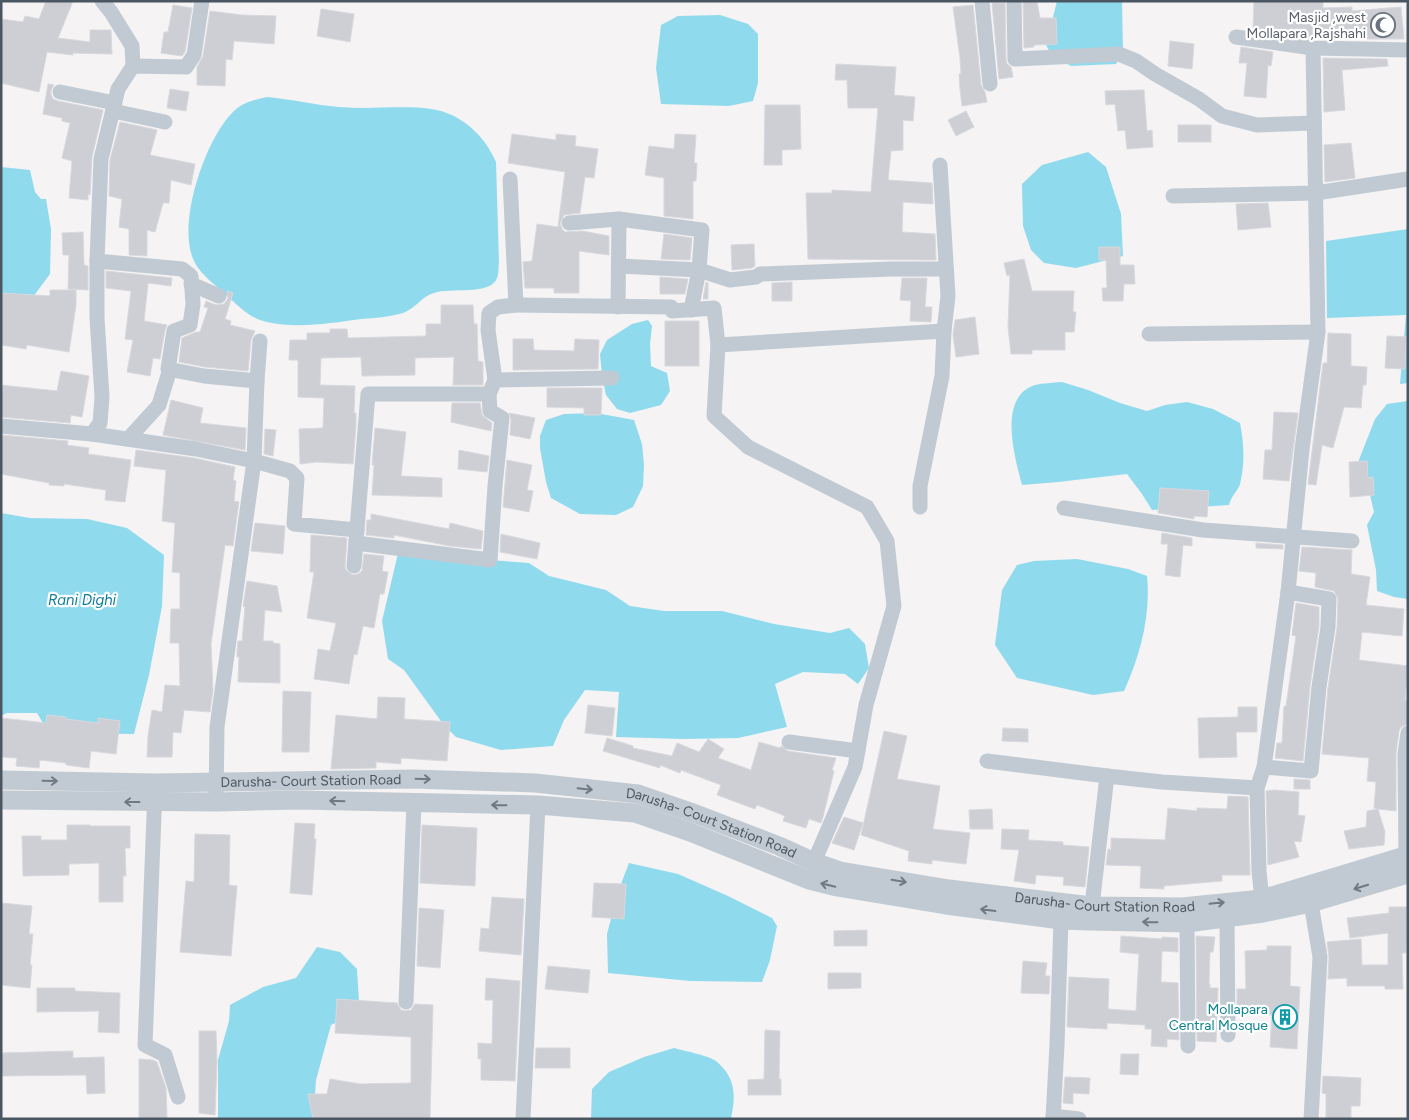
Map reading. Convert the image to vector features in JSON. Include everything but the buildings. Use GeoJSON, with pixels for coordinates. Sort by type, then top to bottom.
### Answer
{"type":"FeatureCollection","features":[{"type":"Feature","properties":{"kind":"street"},"geometry":{"type":"LineString","coordinates":[[92,434],[100,423],[102,398],[97,318],[101,159],[118,89],[133,66],[132,46],[102,1]]}},
{"type":"Feature","properties":{"kind":"street"},"geometry":{"type":"LineString","coordinates":[[133,66],[186,67],[194,55],[202,1]]}},
{"type":"Feature","properties":{"kind":"street"},"geometry":{"type":"LineString","coordinates":[[982,1],[990,84]]}},
{"type":"Feature","properties":{"kind":"street"},"geometry":{"type":"LineString","coordinates":[[1014,1],[1015,58],[1118,54],[1136,61],[1199,99],[1222,116],[1257,125],[1314,123]]}},
{"type":"Feature","properties":{"kind":"street"},"geometry":{"type":"LineString","coordinates":[[1236,37],[1313,48],[1408,50]]}},
{"type":"Feature","properties":{"kind":"street"},"geometry":{"type":"LineString","coordinates":[[1262,906],[1257,788],[1264,767],[1288,592],[1302,449],[1318,332],[1313,48]]}},
{"type":"Feature","properties":{"kind":"street"},"geometry":{"type":"LineString","coordinates":[[60,92],[165,122]]}},
{"type":"Feature","properties":{"kind":"street"},"geometry":{"type":"LineString","coordinates":[[920,508],[920,486],[942,376],[948,296],[940,165]]}},
{"type":"Feature","properties":{"kind":"street"},"geometry":{"type":"LineString","coordinates":[[510,179],[516,305]]}},
{"type":"Feature","properties":{"kind":"street"},"geometry":{"type":"LineString","coordinates":[[1173,196],[1316,193],[1408,179]]}},
{"type":"Feature","properties":{"kind":"street"},"geometry":{"type":"LineString","coordinates":[[618,307],[619,219]]}},
{"type":"Feature","properties":{"kind":"street"},"geometry":{"type":"LineString","coordinates":[[569,224],[619,219],[702,230],[699,270],[691,310]]}},
{"type":"Feature","properties":{"kind":"street"},"geometry":{"type":"LineString","coordinates":[[97,261],[182,269],[191,276],[193,304],[190,325],[174,331],[168,369],[170,369],[159,405],[128,439]]}},
{"type":"Feature","properties":{"kind":"street"},"geometry":{"type":"LineString","coordinates":[[619,266],[699,270],[730,280],[756,277],[760,274],[778,273],[891,268],[946,269]]}},
{"type":"Feature","properties":{"kind":"street"},"geometry":{"type":"LineString","coordinates":[[191,284],[219,296]]}},
{"type":"Feature","properties":{"kind":"street"},"geometry":{"type":"LineString","coordinates":[[1,426],[92,434],[196,449],[254,461],[290,471],[297,478],[294,524],[490,560],[502,418],[490,411],[492,387],[488,330],[489,312],[498,307],[516,305],[671,307],[672,311],[714,308],[718,345],[714,416],[748,447],[867,507],[887,541],[894,606],[866,705],[855,767],[814,862]]}},
{"type":"Feature","properties":{"kind":"street"},"geometry":{"type":"LineString","coordinates":[[718,345],[944,331]]}},
{"type":"Feature","properties":{"kind":"street"},"geometry":{"type":"LineString","coordinates":[[1149,334],[1318,332]]}},
{"type":"Feature","properties":{"kind":"street"},"geometry":{"type":"LineString","coordinates":[[216,802],[217,727],[254,461],[260,341]]}},
{"type":"Feature","properties":{"kind":"street"},"geometry":{"type":"LineString","coordinates":[[170,369],[204,376],[257,381]]}},
{"type":"Feature","properties":{"kind":"street"},"geometry":{"type":"LineString","coordinates":[[354,566],[368,394],[612,378]]}},
{"type":"Feature","properties":{"kind":"street"},"geometry":{"type":"LineString","coordinates":[[1064,508],[1203,530],[1352,541]]}},
{"type":"Feature","properties":{"kind":"street"},"geometry":{"type":"LineString","coordinates":[[1264,767],[1311,771],[1319,687],[1328,627],[1329,599],[1288,592]]}},
{"type":"Feature","properties":{"kind":"street"},"geometry":{"type":"LineString","coordinates":[[1407,861],[1405,754],[1408,733]]}},
{"type":"Feature","properties":{"kind":"street"},"geometry":{"type":"LineString","coordinates":[[789,742],[858,751]]}},
{"type":"Feature","properties":{"kind":"street"},"geometry":{"type":"LineString","coordinates":[[987,761],[1162,782],[1257,788]]}},
{"type":"Feature","properties":{"kind":"street"},"geometry":{"type":"LineString","coordinates":[[1092,906],[1107,776]]}},
{"type":"Feature","properties":{"kind":"street","name":"Darusha- Court Station Road"},"geometry":{"type":"LineString","coordinates":[[1,800],[155,793],[217,781],[414,779],[534,783],[638,794],[770,842],[814,862],[840,871],[949,889],[1092,906],[1262,906]]}},
{"type":"Feature","properties":{"kind":"street","name":"Darusha- Court Station Road"},"geometry":{"type":"LineString","coordinates":[[1,780],[155,793],[216,802],[298,800],[538,805],[635,813],[690,832],[809,880],[837,888],[1062,920],[1187,923],[1227,918],[1262,906],[1308,894],[1407,861]]}},
{"type":"Feature","properties":{"kind":"street"},"geometry":{"type":"LineString","coordinates":[[155,793],[145,1045],[165,1055],[178,1097]]}},
{"type":"Feature","properties":{"kind":"street"},"geometry":{"type":"LineString","coordinates":[[406,1002],[414,803]]}},
{"type":"Feature","properties":{"kind":"street"},"geometry":{"type":"LineString","coordinates":[[523,1119],[538,805]]}},
{"type":"Feature","properties":{"kind":"street"},"geometry":{"type":"LineString","coordinates":[[1308,894],[1320,957],[1311,1119]]}},
{"type":"Feature","properties":{"kind":"street"},"geometry":{"type":"LineString","coordinates":[[1227,918],[1228,1035]]}},
{"type":"Feature","properties":{"kind":"street"},"geometry":{"type":"LineString","coordinates":[[1062,920],[1053,1118],[1079,1119]]}},
{"type":"Feature","properties":{"kind":"street"},"geometry":{"type":"LineString","coordinates":[[1187,923],[1188,1046]]}},
{"type":"Feature","properties":{"kind":"water"},"geometry":{"type":"Polygon","coordinates":[[[1057,1],[1122,1],[1123,52],[1116,64],[1071,66],[1052,56],[1046,45],[1057,1]]]}},
{"type":"Feature","properties":{"kind":"water"},"geometry":{"type":"Polygon","coordinates":[[[720,15],[748,24],[758,34],[758,83],[753,101],[729,106],[661,104],[656,68],[661,25],[678,16],[720,15]]]}},
{"type":"Feature","properties":{"kind":"water"},"geometry":{"type":"Polygon","coordinates":[[[267,97],[339,107],[431,109],[452,115],[471,127],[485,143],[496,162],[499,263],[498,276],[493,284],[479,289],[434,293],[403,313],[326,324],[290,325],[267,322],[255,318],[241,308],[206,277],[195,263],[190,247],[191,207],[203,162],[212,142],[223,125],[233,112],[241,106],[253,100],[267,97]]]}},
{"type":"Feature","properties":{"kind":"water"},"geometry":{"type":"Polygon","coordinates":[[[1088,152],[1106,167],[1121,214],[1123,256],[1076,268],[1044,263],[1031,250],[1023,226],[1022,184],[1042,165],[1088,152]]]}},
{"type":"Feature","properties":{"kind":"water"},"geometry":{"type":"Polygon","coordinates":[[[1,167],[30,170],[35,192],[41,199],[46,199],[51,229],[50,274],[30,301],[1,297],[1,167]]]}},
{"type":"Feature","properties":{"kind":"water"},"geometry":{"type":"Polygon","coordinates":[[[1408,229],[1408,383],[1400,384],[1406,315],[1327,318],[1326,241],[1408,229]]]}},
{"type":"Feature","properties":{"kind":"water"},"geometry":{"type":"Polygon","coordinates":[[[648,320],[652,326],[650,344],[651,366],[667,373],[670,391],[661,405],[630,413],[617,409],[606,395],[600,354],[607,340],[632,324],[648,320]]]}},
{"type":"Feature","properties":{"kind":"water"},"geometry":{"type":"Polygon","coordinates":[[[1062,382],[1147,411],[1165,405],[1187,402],[1213,409],[1240,423],[1243,469],[1240,484],[1229,505],[1152,510],[1127,474],[1022,485],[1013,445],[1012,415],[1016,402],[1023,392],[1035,385],[1062,382]]]}},
{"type":"Feature","properties":{"kind":"water"},"geometry":{"type":"Polygon","coordinates":[[[1408,401],[1408,599],[1394,597],[1377,591],[1376,570],[1367,525],[1374,512],[1367,482],[1355,470],[1375,419],[1387,404],[1408,401]]]}},
{"type":"Feature","properties":{"kind":"water"},"geometry":{"type":"Polygon","coordinates":[[[596,413],[634,420],[642,444],[643,486],[633,507],[616,515],[580,514],[551,498],[546,482],[540,448],[540,436],[546,420],[564,414],[596,413]]]}},
{"type":"Feature","properties":{"kind":"water","name":"Rani Dighi"},"geometry":{"type":"Polygon","coordinates":[[[1,513],[30,518],[87,519],[127,528],[164,555],[162,606],[149,675],[134,734],[49,733],[37,713],[7,713],[1,716],[1,513]]]}},
{"type":"Feature","properties":{"kind":"water"},"geometry":{"type":"Polygon","coordinates":[[[400,545],[490,560],[529,563],[549,576],[606,590],[630,606],[664,611],[722,611],[774,624],[830,633],[849,628],[865,644],[869,668],[858,684],[845,674],[803,672],[775,684],[787,727],[738,738],[616,737],[619,692],[585,690],[564,720],[553,746],[501,750],[456,737],[443,724],[404,670],[388,659],[382,621],[400,545]]]}},
{"type":"Feature","properties":{"kind":"water"},"geometry":{"type":"Polygon","coordinates":[[[1077,559],[1128,569],[1147,576],[1147,606],[1143,635],[1135,664],[1124,691],[1093,695],[1017,678],[995,645],[1002,590],[1017,565],[1034,561],[1077,559]]]}},
{"type":"Feature","properties":{"kind":"water"},"geometry":{"type":"Polygon","coordinates":[[[629,863],[678,874],[772,918],[777,926],[770,960],[762,982],[690,981],[608,973],[607,934],[619,889],[629,863]]]}},
{"type":"Feature","properties":{"kind":"water"},"geometry":{"type":"Polygon","coordinates":[[[317,947],[340,952],[357,969],[359,1002],[356,1013],[331,1025],[316,1080],[313,1119],[218,1119],[218,1060],[229,1021],[230,1005],[263,987],[296,978],[317,947]]]}},
{"type":"Feature","properties":{"kind":"water"},"geometry":{"type":"Polygon","coordinates":[[[674,1048],[712,1059],[723,1067],[733,1087],[734,1102],[731,1119],[591,1119],[592,1089],[609,1072],[644,1057],[674,1048]]]}},
{"type":"Feature","properties":{"kind":"place","name":"Masjid ,west Mollapara ,Rajshahi"},"geometry":{"type":"Point","coordinates":[1383,25]}},
{"type":"Feature","properties":{"kind":"place","name":"Mollapara Central Mosque"},"geometry":{"type":"Point","coordinates":[1285,1017]}}]}
